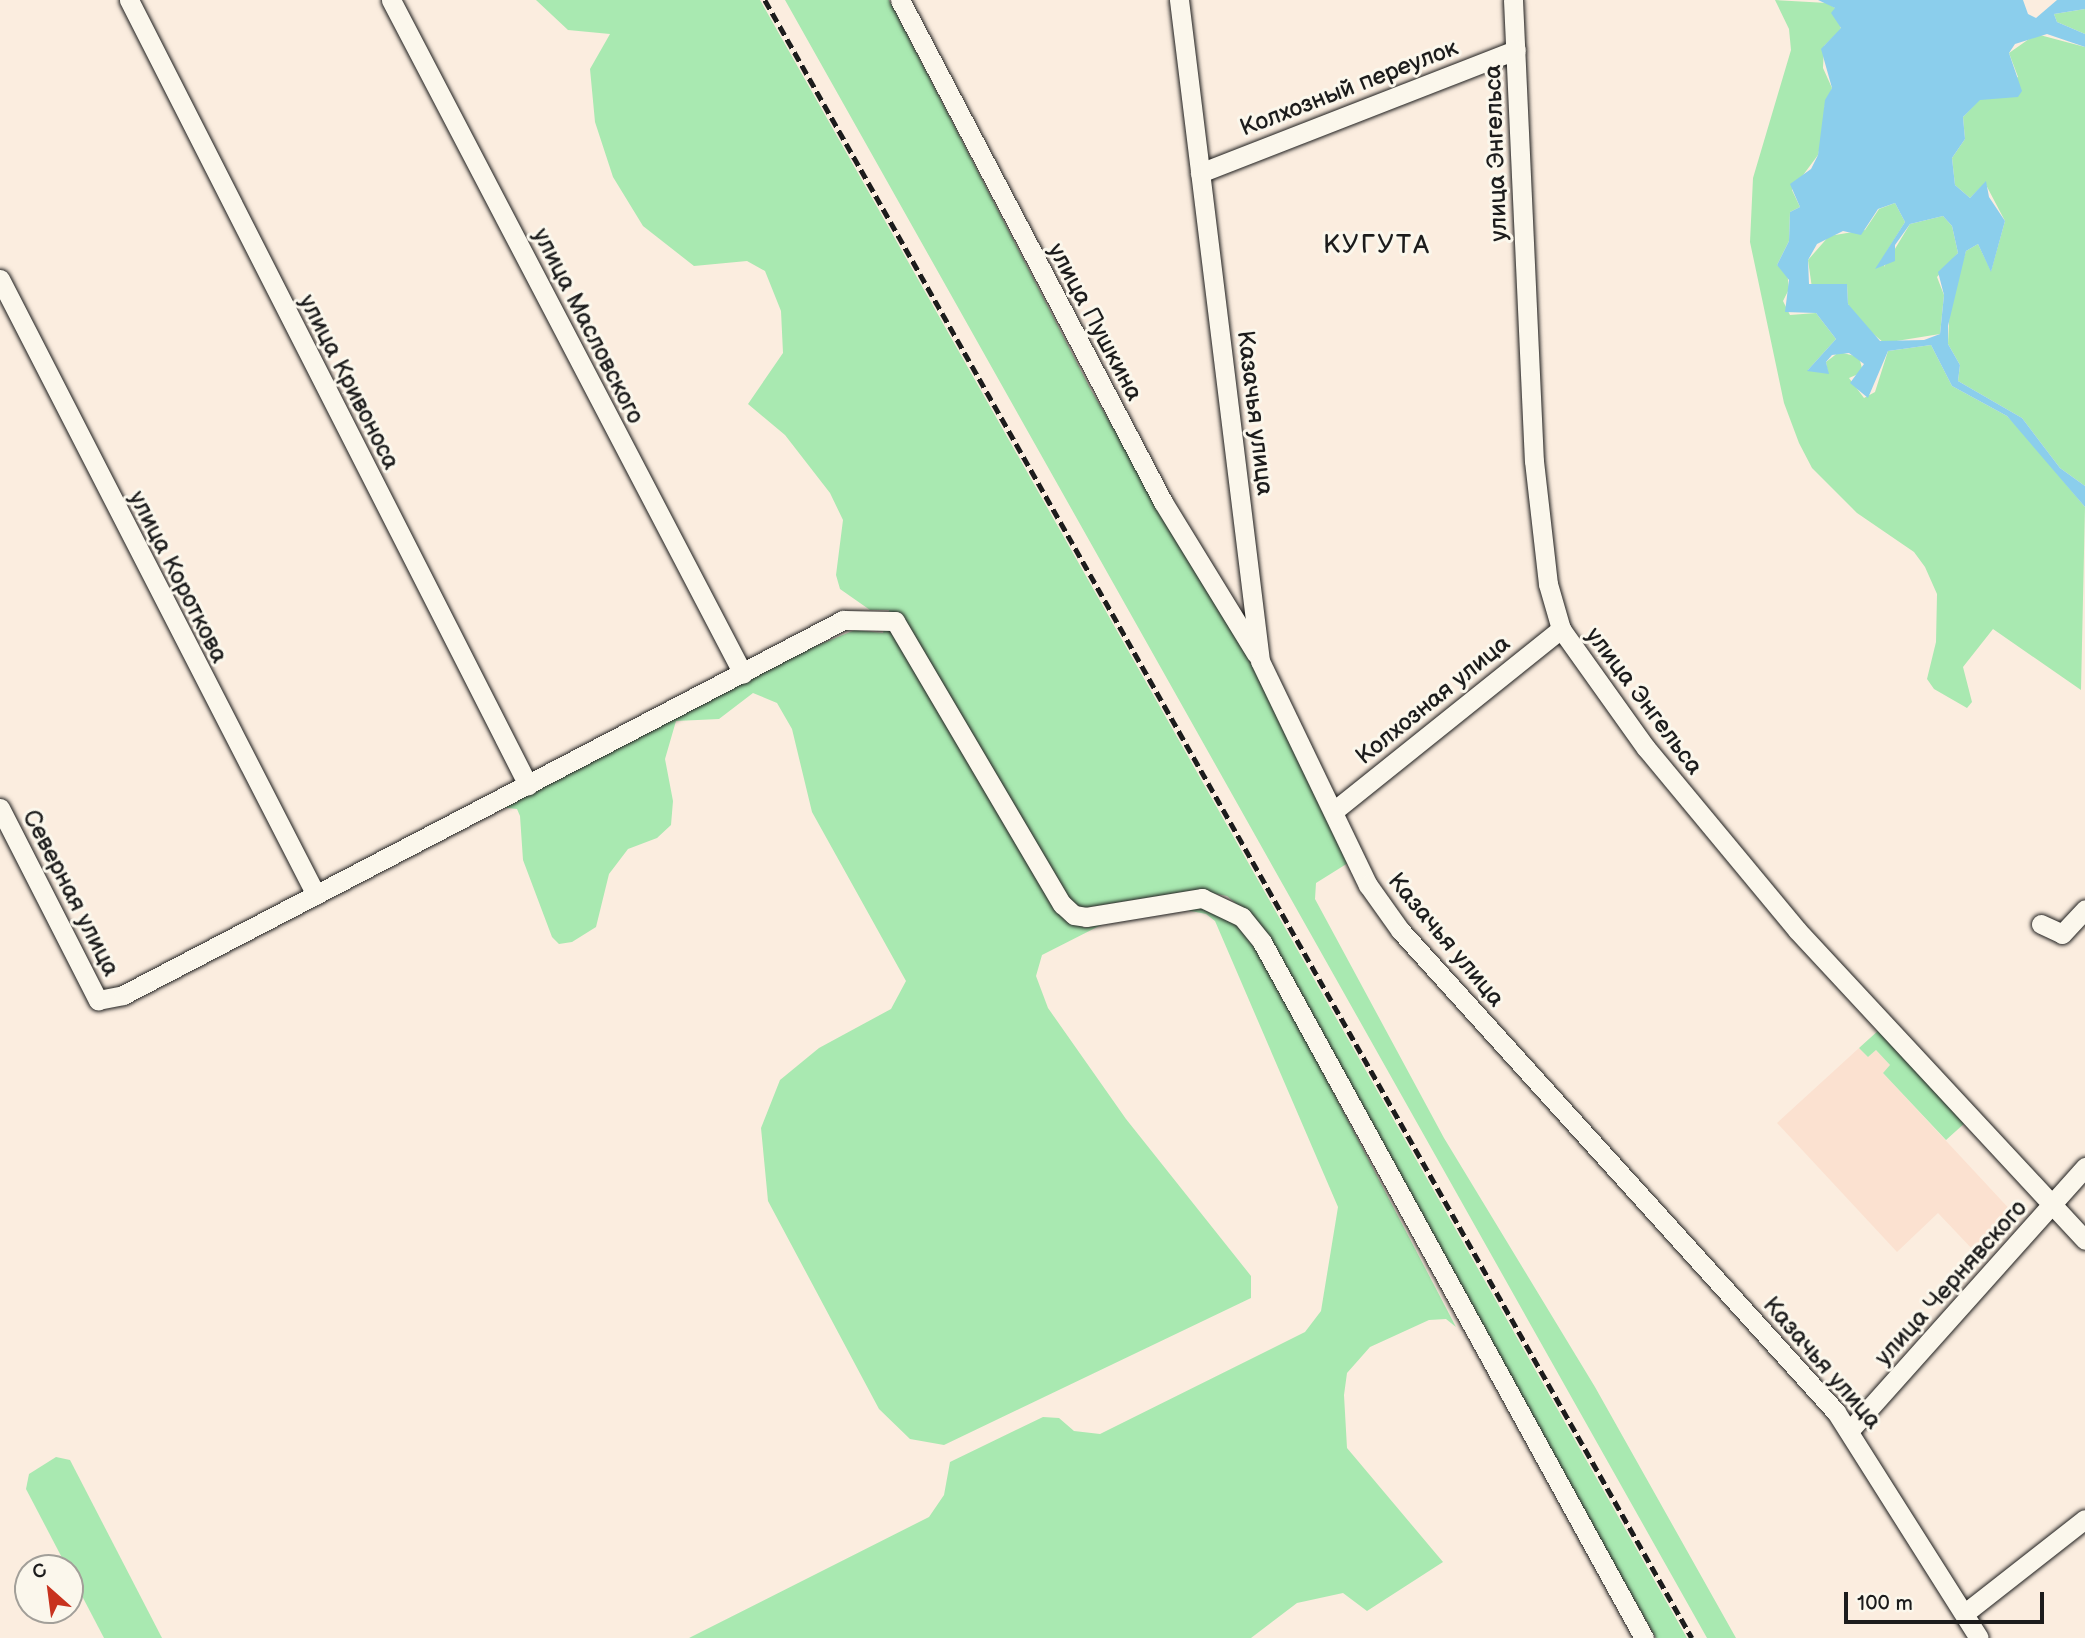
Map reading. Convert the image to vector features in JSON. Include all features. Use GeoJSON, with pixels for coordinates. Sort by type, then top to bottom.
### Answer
{"type":"FeatureCollection","features":[{"type":"Feature","properties":{"kind":"street","name":"улица Кривоноса"},"geometry":{"type":"LineString","coordinates":[[129,0],[528,785]]}},
{"type":"Feature","properties":{"kind":"street","name":"улица Масловского"},"geometry":{"type":"LineString","coordinates":[[391,0],[743,674]]}},
{"type":"Feature","properties":{"kind":"street","name":"улица Пушкина"},"geometry":{"type":"LineString","coordinates":[[900,0],[1163,502],[1261,661]]}},
{"type":"Feature","properties":{"kind":"street","name":"Казачья улица"},"geometry":{"type":"LineString","coordinates":[[1179,0],[1261,661],[1335,810],[1368,885],[1400,930],[1850,1430],[1979,1638]]}},
{"type":"Feature","properties":{"kind":"street","name":"улица Энгельса"},"geometry":{"type":"LineString","coordinates":[[1513,0],[1536,487],[1548,584],[1561,629],[1646,748],[1736,859],[2085,1240]]}},
{"type":"Feature","properties":{"kind":"street","name":"Колхозный переулок"},"geometry":{"type":"LineString","coordinates":[[1200,173],[1516,50]]}},
{"type":"Feature","properties":{"kind":"street","name":"улица Короткова"},"geometry":{"type":"LineString","coordinates":[[0,279],[316,895]]}},
{"type":"Feature","properties":{"kind":"street"},"geometry":{"type":"LineString","coordinates":[[316,895],[843,620],[863,617],[895,621],[1062,904],[1074,915],[1086,917],[1202,898],[1242,917],[1262,942],[1644,1638]]}},
{"type":"Feature","properties":{"kind":"street","name":"Колхозная улица"},"geometry":{"type":"LineString","coordinates":[[1335,810],[1561,629]]}},
{"type":"Feature","properties":{"kind":"street","name":"Северная улица"},"geometry":{"type":"LineString","coordinates":[[0,808],[98,1000],[123,995],[316,895]]}},
{"type":"Feature","properties":{"kind":"street"},"geometry":{"type":"LineString","coordinates":[[2041,924],[2062,934],[2085,909]]}},
{"type":"Feature","properties":{"kind":"street","name":"улица Чернявского"},"geometry":{"type":"LineString","coordinates":[[1850,1430],[2054,1206],[2085,1167]]}},
{"type":"Feature","properties":{"kind":"street"},"geometry":{"type":"LineString","coordinates":[[1965,1613],[2085,1519]]}},
{"type":"Feature","properties":{"kind":"shaded area"},"geometry":{"type":"Polygon","coordinates":[[[1859,1048],[1868,1057],[1876,1050],[1891,1066],[1883,1073],[2015,1215],[1975,1252],[1938,1213],[1897,1252],[1777,1123],[1859,1048]]]}},
{"type":"Feature","properties":{"kind":"green space"},"geometry":{"type":"Polygon","coordinates":[[[536,0],[760,0],[1687,1638],[1656,1638],[1245,911],[1227,896],[1195,890],[1083,908],[1070,901],[888,616],[889,610],[870,610],[840,589],[836,575],[843,520],[830,493],[785,435],[748,404],[783,353],[781,311],[765,271],[747,261],[694,266],[643,226],[613,177],[595,122],[590,69],[610,34],[568,30],[536,0]]]}},
{"type":"Feature","properties":{"kind":"green space"},"geometry":{"type":"Polygon","coordinates":[[[785,0],[889,0],[1091,390],[1252,665],[1348,863],[1316,883],[1315,899],[1444,1138],[1595,1387],[1736,1638],[1707,1638],[785,0]]]}},
{"type":"Feature","properties":{"kind":"green space"},"geometry":{"type":"Polygon","coordinates":[[[1775,0],[1827,3],[1835,8],[1841,29],[1824,46],[1823,68],[1832,88],[1824,108],[1826,119],[1818,155],[1792,190],[1800,207],[1790,212],[1789,241],[1777,265],[1787,271],[1789,289],[1783,301],[1790,315],[1816,313],[1836,339],[1808,370],[1828,373],[1826,362],[1839,352],[1859,357],[1863,372],[1849,378],[1864,398],[1875,392],[1888,351],[1931,345],[1952,386],[2007,416],[2024,434],[2085,507],[2081,690],[1993,629],[1963,667],[1972,702],[1967,708],[1934,689],[1927,679],[1936,642],[1937,594],[1925,567],[1914,552],[1857,513],[1812,468],[1799,443],[1784,403],[1750,242],[1753,178],[1791,50],[1789,29],[1775,0]]]}},
{"type":"Feature","properties":{"kind":"green space"},"geometry":{"type":"Polygon","coordinates":[[[2085,9],[2085,34],[2057,22],[2054,14],[2085,9]]]}},
{"type":"Feature","properties":{"kind":"green space"},"geometry":{"type":"Polygon","coordinates":[[[2036,34],[2085,47],[2085,486],[2060,468],[2022,418],[1958,381],[1960,365],[1948,344],[1950,301],[1966,251],[1978,244],[1991,271],[2005,221],[1985,183],[1970,198],[1955,185],[1952,158],[1965,139],[1963,117],[1979,100],[2018,77],[2009,53],[2036,34]]]}},
{"type":"Feature","properties":{"kind":"green space"},"geometry":{"type":"Polygon","coordinates":[[[1895,203],[1905,222],[1887,251],[1884,267],[1910,224],[1943,216],[1952,226],[1958,253],[1937,277],[1944,295],[1940,334],[1884,343],[1858,321],[1848,304],[1847,284],[1812,288],[1808,260],[1829,236],[1865,230],[1879,209],[1895,203]]]}},
{"type":"Feature","properties":{"kind":"green space"},"geometry":{"type":"Polygon","coordinates":[[[886,622],[1062,916],[1085,928],[1105,923],[1042,955],[1036,976],[1048,1008],[1126,1119],[1251,1276],[1251,1298],[944,1445],[910,1439],[879,1409],[768,1201],[761,1128],[780,1080],[819,1048],[891,1009],[906,981],[812,812],[792,729],[777,703],[753,693],[719,719],[676,721],[665,759],[673,801],[671,825],[657,838],[628,849],[609,874],[596,927],[572,942],[559,944],[552,937],[523,860],[520,816],[517,809],[501,807],[811,648],[855,630],[883,633],[886,622]]]}},
{"type":"Feature","properties":{"kind":"green space"},"geometry":{"type":"Polygon","coordinates":[[[1176,908],[1207,908],[1236,924],[1263,958],[1456,1327],[1446,1319],[1429,1320],[1370,1347],[1347,1373],[1344,1395],[1347,1448],[1443,1562],[1367,1611],[1343,1593],[1297,1603],[1251,1638],[689,1638],[929,1517],[944,1495],[950,1462],[1043,1417],[1059,1418],[1074,1431],[1100,1434],[1305,1332],[1321,1311],[1338,1207],[1215,921],[1206,914],[1176,908]]]}},
{"type":"Feature","properties":{"kind":"green space"},"geometry":{"type":"Polygon","coordinates":[[[1880,1029],[1966,1122],[1946,1140],[1883,1073],[1890,1065],[1876,1050],[1868,1057],[1859,1048],[1880,1029]]]}},
{"type":"Feature","properties":{"kind":"green space"},"geometry":{"type":"Polygon","coordinates":[[[56,1457],[70,1460],[162,1638],[104,1638],[84,1600],[84,1554],[60,1554],[26,1489],[29,1474],[56,1457]]]}},
{"type":"Feature","properties":{"kind":"water"},"geometry":{"type":"Polygon","coordinates":[[[1818,0],[2023,0],[2028,14],[2036,18],[2057,0],[2085,0],[2085,9],[2054,14],[2057,22],[2085,34],[2085,47],[2047,34],[2015,44],[2009,53],[2022,91],[2018,97],[1980,100],[1963,117],[1965,139],[1952,158],[1955,185],[1970,198],[1986,181],[1989,197],[2005,221],[1991,272],[1978,244],[1966,251],[1948,326],[1948,344],[1960,365],[1958,381],[2022,418],[2060,468],[2085,486],[2085,507],[2007,416],[1952,386],[1931,345],[1888,351],[1868,398],[1850,383],[1864,364],[1849,353],[1832,355],[1826,362],[1829,374],[1807,371],[1836,339],[1816,313],[1785,312],[1789,280],[1777,265],[1789,241],[1790,212],[1800,207],[1790,184],[1811,169],[1818,155],[1825,100],[1832,88],[1821,49],[1841,28],[1831,13],[1835,8],[1818,0]],[[1895,203],[1878,209],[1861,235],[1843,231],[1817,244],[1808,260],[1809,284],[1847,284],[1848,304],[1880,341],[1924,340],[1940,334],[1944,295],[1938,272],[1958,253],[1952,226],[1943,216],[1910,224],[1895,245],[1895,261],[1875,269],[1905,222],[1895,203]]]}},
{"type":"Feature","properties":{"kind":"railway"},"geometry":{"type":"LineString","coordinates":[[765,0],[1692,1638]]}},
{"type":"Feature","properties":{"kind":"district","name":"КУГУТА"},"geometry":{"type":"Point","coordinates":[1377,246]}}]}
